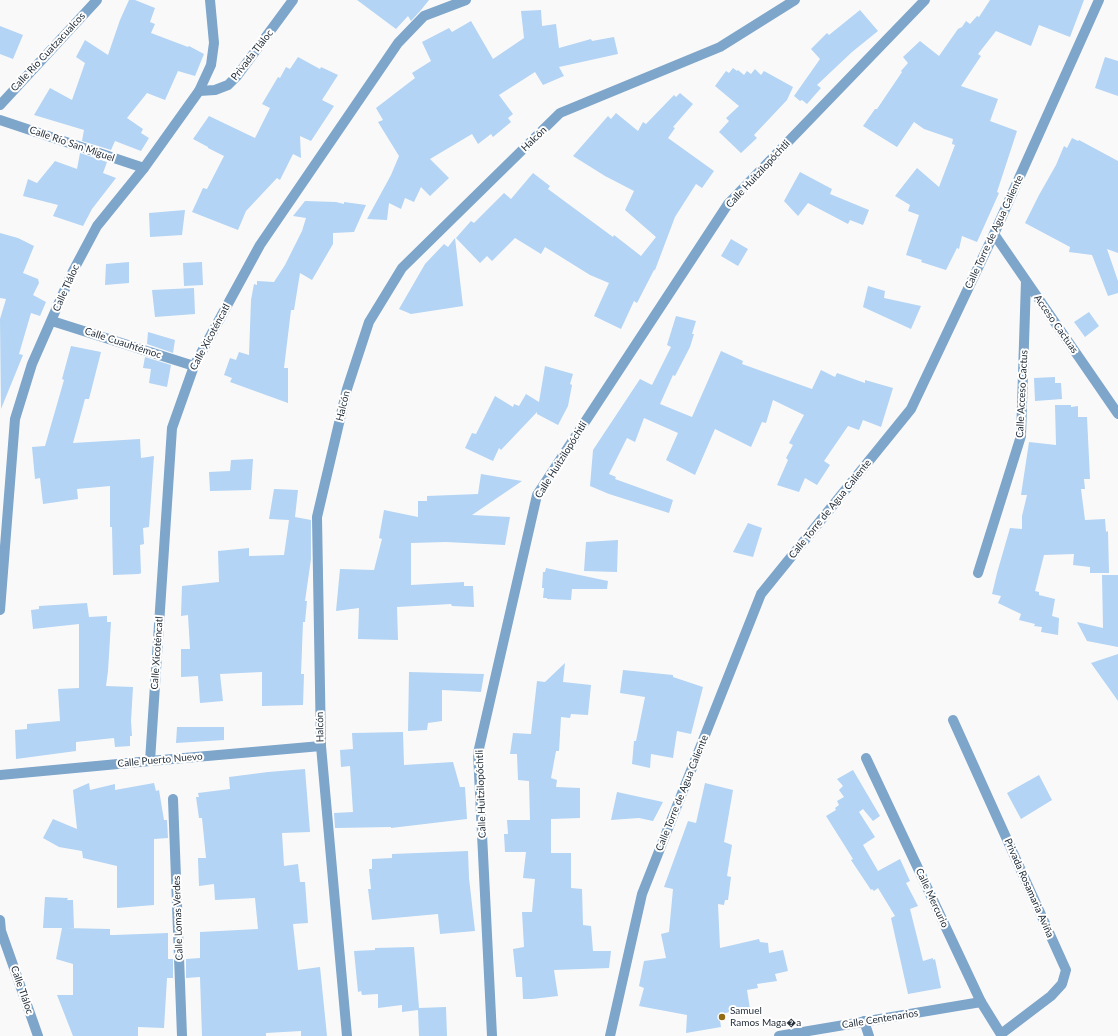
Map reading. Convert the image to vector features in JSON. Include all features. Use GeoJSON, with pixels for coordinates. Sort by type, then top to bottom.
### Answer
{"type":"FeatureCollection","features":[{"type":"Feature","properties":{"kind":"street","name":"Calle Río Cuatzacualcos"},"geometry":{"type":"LineString","coordinates":[[0,104],[97,0]]}},
{"type":"Feature","properties":{"kind":"street","name":"Calle Tláloc"},"geometry":{"type":"LineString","coordinates":[[0,610],[15,419],[32,364],[72,273],[97,226],[144,168],[199,91],[211,65],[214,43],[210,0]]}},
{"type":"Feature","properties":{"kind":"street","name":"Privada Tláloc"},"geometry":{"type":"LineString","coordinates":[[199,91],[215,90],[228,85],[237,76],[293,0]]}},
{"type":"Feature","properties":{"kind":"street","name":"Calle Xicoténcatl"},"geometry":{"type":"LineString","coordinates":[[150,761],[172,428],[194,366],[260,245],[398,43],[424,16],[466,0]]}},
{"type":"Feature","properties":{"kind":"street","name":"Halcón"},"geometry":{"type":"LineString","coordinates":[[347,1036],[320,746],[317,517],[347,389],[369,322],[402,268],[560,113],[720,47],[795,0]]}},
{"type":"Feature","properties":{"kind":"street","name":"Calle Huitzilopóchtli"},"geometry":{"type":"LineString","coordinates":[[492,1036],[478,753],[537,495],[728,204],[925,0]]}},
{"type":"Feature","properties":{"kind":"street","name":"Calle Torre de Agua Caliente"},"geometry":{"type":"LineString","coordinates":[[610,1036],[642,894],[761,594],[911,409],[994,234],[1099,0]]}},
{"type":"Feature","properties":{"kind":"street","name":"Calle Río San Miguel"},"geometry":{"type":"LineString","coordinates":[[0,120],[144,168]]}},
{"type":"Feature","properties":{"kind":"street","name":"Acceso Cactuas"},"geometry":{"type":"LineString","coordinates":[[994,234],[1118,414]]}},
{"type":"Feature","properties":{"kind":"street","name":"Calle Acceso Cactus"},"geometry":{"type":"LineString","coordinates":[[978,573],[1021,436],[1026,281]]}},
{"type":"Feature","properties":{"kind":"street","name":"Calle Cuauhtémoc"},"geometry":{"type":"LineString","coordinates":[[52,321],[194,366]]}},
{"type":"Feature","properties":{"kind":"street","name":"Privada Rosamaria Aviña"},"geometry":{"type":"LineString","coordinates":[[953,720],[1066,970],[1062,984],[1051,996],[1002,1035]]}},
{"type":"Feature","properties":{"kind":"street","name":"Calle Puerto Nuevo"},"geometry":{"type":"LineString","coordinates":[[0,775],[320,746]]}},
{"type":"Feature","properties":{"kind":"street","name":"Calle Mercurio"},"geometry":{"type":"LineString","coordinates":[[866,758],[981,1002],[1002,1035]]}},
{"type":"Feature","properties":{"kind":"street","name":"Calle Lomas Verdes"},"geometry":{"type":"LineString","coordinates":[[174,799],[182,1036]]}},
{"type":"Feature","properties":{"kind":"street","name":"Calle Tláloc"},"geometry":{"type":"LineString","coordinates":[[0,920],[0,931],[38,1036]]}},
{"type":"Feature","properties":{"kind":"street","name":"Calle Centenarios"},"geometry":{"type":"LineString","coordinates":[[779,1036],[981,1002]]}},
{"type":"Feature","properties":{"kind":"street"},"geometry":{"type":"LineString","coordinates":[[864,1021],[869,1036]]}},
{"type":"Feature","properties":{"kind":"building"},"geometry":{"type":"Polygon","coordinates":[[[129,0],[135,0],[155,8],[150,22],[155,24],[151,33],[188,47],[189,46],[204,54],[195,76],[178,71],[165,100],[147,93],[127,118],[143,129],[141,133],[149,138],[141,151],[115,141],[111,150],[82,141],[84,130],[34,115],[50,88],[72,100],[85,63],[76,57],[85,40],[108,55],[120,20],[129,0]]]}},
{"type":"Feature","properties":{"kind":"building"},"geometry":{"type":"Polygon","coordinates":[[[357,0],[429,0],[411,21],[408,16],[396,29],[357,0]]]}},
{"type":"Feature","properties":{"kind":"building"},"geometry":{"type":"Polygon","coordinates":[[[990,0],[1084,0],[1070,37],[1039,25],[1031,46],[996,31],[978,54],[981,56],[961,86],[998,99],[990,121],[1017,131],[997,192],[999,193],[977,242],[962,236],[959,249],[957,248],[946,270],[921,262],[922,260],[906,255],[919,215],[908,211],[910,205],[895,196],[917,168],[939,187],[955,145],[952,144],[953,139],[924,129],[914,122],[897,147],[863,126],[875,109],[877,109],[902,72],[901,71],[908,63],[903,57],[920,41],[939,56],[958,29],[962,27],[966,21],[970,24],[977,16],[979,17],[990,0]]]}},
{"type":"Feature","properties":{"kind":"building"},"geometry":{"type":"Polygon","coordinates":[[[541,10],[542,26],[556,24],[559,48],[591,39],[592,41],[614,37],[618,54],[559,67],[564,76],[543,85],[535,72],[499,95],[513,114],[508,118],[511,122],[493,137],[491,134],[478,144],[472,134],[430,159],[449,178],[430,196],[421,187],[414,202],[405,198],[401,209],[389,203],[387,220],[367,219],[391,175],[399,156],[378,122],[383,120],[376,108],[415,78],[412,73],[431,61],[422,42],[449,28],[452,32],[471,21],[493,59],[524,38],[521,11],[541,10]]]}},
{"type":"Feature","properties":{"kind":"building"},"geometry":{"type":"Polygon","coordinates":[[[860,10],[878,31],[852,52],[817,85],[821,88],[807,104],[802,100],[800,101],[794,96],[820,59],[811,49],[827,33],[829,35],[860,10]]]}},
{"type":"Feature","properties":{"kind":"building"},"geometry":{"type":"Polygon","coordinates":[[[0,26],[23,35],[13,59],[0,54],[0,26]]]}},
{"type":"Feature","properties":{"kind":"building"},"geometry":{"type":"Polygon","coordinates":[[[298,57],[320,69],[321,67],[338,75],[322,100],[334,106],[311,141],[300,136],[301,158],[293,154],[280,180],[277,178],[246,211],[238,230],[192,212],[203,188],[207,189],[224,156],[193,139],[209,116],[255,138],[270,108],[262,104],[278,77],[280,78],[286,67],[290,69],[298,57]]]}},
{"type":"Feature","properties":{"kind":"building"},"geometry":{"type":"Polygon","coordinates":[[[1105,57],[1118,61],[1118,96],[1095,88],[1105,57]]]}},
{"type":"Feature","properties":{"kind":"building"},"geometry":{"type":"Polygon","coordinates":[[[733,68],[744,75],[747,71],[751,74],[755,69],[761,75],[764,71],[793,87],[787,100],[754,135],[757,138],[741,153],[719,132],[729,121],[726,118],[739,106],[715,86],[726,71],[729,73],[733,68]]]}},
{"type":"Feature","properties":{"kind":"building"},"geometry":{"type":"Polygon","coordinates":[[[680,93],[693,104],[673,127],[675,128],[668,138],[714,171],[702,188],[696,184],[675,217],[655,270],[637,303],[634,301],[621,329],[594,316],[609,283],[590,275],[545,247],[541,254],[515,238],[492,261],[487,256],[480,263],[456,238],[471,221],[474,223],[504,193],[511,199],[533,173],[550,186],[548,189],[613,237],[614,235],[641,256],[656,237],[625,210],[634,191],[605,176],[573,156],[608,116],[611,119],[616,113],[638,131],[643,122],[646,124],[674,95],[676,97],[680,93]]]}},
{"type":"Feature","properties":{"kind":"building"},"geometry":{"type":"Polygon","coordinates":[[[1072,138],[1078,141],[1079,140],[1118,161],[1118,253],[1107,249],[1118,281],[1118,293],[1108,296],[1092,255],[1069,252],[1070,247],[1025,223],[1056,165],[1064,146],[1067,148],[1072,138]]]}},
{"type":"Feature","properties":{"kind":"building"},"geometry":{"type":"Polygon","coordinates":[[[80,153],[107,162],[103,173],[116,178],[92,209],[83,226],[53,216],[58,205],[23,196],[28,179],[37,183],[55,161],[77,169],[80,153]]]}},
{"type":"Feature","properties":{"kind":"building"},"geometry":{"type":"Polygon","coordinates":[[[800,172],[832,189],[830,194],[869,210],[863,225],[850,220],[848,224],[808,203],[798,216],[784,201],[800,172]]]}},
{"type":"Feature","properties":{"kind":"building"},"geometry":{"type":"Polygon","coordinates":[[[305,201],[336,202],[344,204],[344,202],[366,205],[354,232],[333,233],[333,244],[312,280],[300,273],[294,310],[291,310],[284,368],[288,368],[288,403],[230,382],[232,378],[224,375],[230,358],[236,360],[239,352],[249,355],[251,300],[254,284],[257,285],[257,281],[274,282],[285,265],[302,231],[306,218],[293,216],[305,201]]]}},
{"type":"Feature","properties":{"kind":"building"},"geometry":{"type":"Polygon","coordinates":[[[185,210],[182,235],[150,237],[149,213],[185,210]]]}},
{"type":"Feature","properties":{"kind":"building"},"geometry":{"type":"Polygon","coordinates":[[[0,233],[18,238],[34,246],[23,273],[38,279],[39,283],[33,295],[46,302],[40,316],[31,313],[19,354],[23,355],[1,409],[0,319],[6,299],[0,298],[0,233]]]}},
{"type":"Feature","properties":{"kind":"building"},"geometry":{"type":"Polygon","coordinates":[[[455,238],[463,306],[411,314],[399,309],[425,264],[444,244],[448,247],[455,238]]]}},
{"type":"Feature","properties":{"kind":"building"},"geometry":{"type":"Polygon","coordinates":[[[731,239],[748,249],[738,266],[721,256],[731,239]]]}},
{"type":"Feature","properties":{"kind":"building"},"geometry":{"type":"Polygon","coordinates":[[[129,262],[129,283],[105,285],[106,264],[129,262]]]}},
{"type":"Feature","properties":{"kind":"building"},"geometry":{"type":"Polygon","coordinates":[[[202,262],[203,285],[184,286],[183,263],[202,262]]]}},
{"type":"Feature","properties":{"kind":"building"},"geometry":{"type":"Polygon","coordinates":[[[868,286],[885,291],[884,298],[921,306],[911,329],[863,307],[868,286]]]}},
{"type":"Feature","properties":{"kind":"building"},"geometry":{"type":"Polygon","coordinates":[[[194,288],[195,314],[155,317],[152,290],[194,288]]]}},
{"type":"Feature","properties":{"kind":"building"},"geometry":{"type":"Polygon","coordinates":[[[1089,312],[1099,326],[1085,337],[1074,322],[1089,312]]]}},
{"type":"Feature","properties":{"kind":"building"},"geometry":{"type":"Polygon","coordinates":[[[676,316],[696,321],[692,334],[694,334],[690,347],[675,376],[673,375],[660,404],[692,417],[721,351],[743,361],[742,364],[812,389],[821,370],[835,377],[837,373],[865,383],[865,380],[893,388],[881,427],[863,420],[859,430],[848,426],[824,461],[830,465],[817,485],[805,478],[799,492],[777,485],[788,460],[786,458],[793,445],[789,443],[804,415],[773,400],[766,423],[762,422],[751,447],[715,429],[695,475],[666,460],[678,433],[644,418],[635,442],[627,438],[609,474],[616,477],[615,479],[673,500],[669,513],[609,494],[590,486],[593,450],[640,379],[652,385],[671,347],[667,345],[676,316]]]}},
{"type":"Feature","properties":{"kind":"building"},"geometry":{"type":"Polygon","coordinates":[[[148,332],[175,340],[173,353],[147,344],[148,332]]]}},
{"type":"Feature","properties":{"kind":"building"},"geometry":{"type":"Polygon","coordinates":[[[71,346],[101,352],[89,399],[85,399],[73,443],[140,439],[141,458],[154,456],[149,527],[143,528],[144,544],[140,545],[141,573],[139,574],[113,575],[112,527],[110,527],[110,486],[77,489],[78,499],[43,504],[40,478],[35,479],[32,447],[45,446],[64,380],[62,379],[71,346]]]}},
{"type":"Feature","properties":{"kind":"building"},"geometry":{"type":"Polygon","coordinates":[[[145,357],[171,365],[167,387],[149,383],[151,369],[143,368],[145,357]]]}},
{"type":"Feature","properties":{"kind":"building"},"geometry":{"type":"Polygon","coordinates":[[[545,366],[573,374],[570,384],[572,385],[568,406],[558,425],[537,414],[537,412],[501,450],[499,448],[493,461],[465,448],[472,433],[476,434],[495,396],[513,407],[514,404],[519,406],[526,394],[539,402],[545,366]]]}},
{"type":"Feature","properties":{"kind":"building"},"geometry":{"type":"Polygon","coordinates":[[[1055,377],[1055,383],[1061,383],[1062,399],[1035,401],[1034,378],[1055,377]]]}},
{"type":"Feature","properties":{"kind":"building"},"geometry":{"type":"Polygon","coordinates":[[[1055,405],[1071,405],[1071,407],[1078,406],[1078,417],[1087,417],[1090,479],[1084,479],[1085,489],[1081,489],[1085,520],[1105,519],[1106,532],[1108,531],[1109,573],[1090,573],[1090,567],[1073,565],[1074,554],[1044,555],[1035,591],[1039,592],[1039,595],[1055,599],[1052,616],[1059,618],[1058,635],[1041,632],[1042,627],[1034,626],[1035,624],[1019,620],[1021,614],[998,603],[1001,596],[992,594],[1010,528],[1022,529],[1022,516],[1027,495],[1021,495],[1029,442],[1056,445],[1055,405]]]}},
{"type":"Feature","properties":{"kind":"building"},"geometry":{"type":"Polygon","coordinates":[[[253,459],[251,490],[210,491],[209,472],[230,471],[231,460],[253,459]]]}},
{"type":"Feature","properties":{"kind":"building"},"geometry":{"type":"Polygon","coordinates":[[[481,474],[522,481],[472,515],[510,517],[505,545],[446,542],[411,543],[411,585],[464,582],[464,586],[473,586],[474,607],[452,606],[451,604],[397,607],[398,640],[358,639],[359,608],[336,611],[340,569],[374,570],[382,539],[379,538],[384,510],[418,517],[418,501],[427,501],[427,496],[478,494],[481,474]]]}},
{"type":"Feature","properties":{"kind":"building"},"geometry":{"type":"Polygon","coordinates":[[[274,489],[298,490],[295,517],[311,520],[311,559],[305,601],[307,601],[305,622],[303,622],[301,674],[304,674],[303,705],[262,706],[262,672],[220,674],[223,701],[200,703],[198,676],[181,677],[181,649],[190,649],[188,615],[181,616],[182,586],[219,582],[218,551],[249,548],[249,556],[284,555],[289,520],[269,519],[274,489]]]}},
{"type":"Feature","properties":{"kind":"building"},"geometry":{"type":"Polygon","coordinates":[[[748,523],[762,528],[753,557],[733,552],[748,523]]]}},
{"type":"Feature","properties":{"kind":"building"},"geometry":{"type":"Polygon","coordinates":[[[618,540],[617,572],[584,571],[586,542],[618,540]]]}},
{"type":"Feature","properties":{"kind":"building"},"geometry":{"type":"Polygon","coordinates":[[[546,568],[608,581],[607,589],[572,589],[571,600],[543,598],[543,572],[545,572],[546,568]]]}},
{"type":"Feature","properties":{"kind":"building"},"geometry":{"type":"Polygon","coordinates":[[[1102,575],[1118,575],[1118,647],[1087,641],[1077,622],[1103,628],[1102,575]]]}},
{"type":"Feature","properties":{"kind":"building"},"geometry":{"type":"Polygon","coordinates":[[[87,603],[89,617],[107,616],[107,622],[111,622],[106,686],[133,687],[131,721],[132,736],[130,736],[130,746],[115,747],[114,738],[76,742],[76,751],[16,759],[15,730],[27,729],[27,724],[60,721],[58,689],[79,688],[79,624],[33,629],[31,610],[39,609],[39,606],[87,603]]]}},
{"type":"Feature","properties":{"kind":"building"},"geometry":{"type":"Polygon","coordinates":[[[1118,654],[1118,701],[1091,663],[1118,654]]]}},
{"type":"Feature","properties":{"kind":"building"},"geometry":{"type":"Polygon","coordinates":[[[565,663],[563,682],[591,685],[588,715],[571,714],[570,718],[561,717],[559,751],[556,751],[551,778],[557,780],[556,787],[580,788],[580,818],[551,819],[551,853],[571,853],[571,888],[582,889],[583,925],[591,926],[593,951],[611,951],[609,968],[554,970],[558,996],[523,999],[522,977],[516,977],[513,949],[524,947],[522,912],[532,912],[535,879],[523,878],[526,852],[505,852],[504,834],[508,834],[507,820],[530,820],[529,781],[518,780],[517,754],[510,754],[513,733],[531,734],[537,681],[545,682],[565,663]]]}},
{"type":"Feature","properties":{"kind":"building"},"geometry":{"type":"Polygon","coordinates":[[[623,670],[673,675],[673,677],[703,687],[691,734],[677,731],[673,758],[651,754],[650,768],[632,764],[634,741],[636,741],[645,697],[620,693],[623,670]]]}},
{"type":"Feature","properties":{"kind":"building"},"geometry":{"type":"Polygon","coordinates":[[[409,672],[484,674],[481,692],[442,690],[442,721],[428,723],[427,730],[408,731],[409,672]]]}},
{"type":"Feature","properties":{"kind":"building"},"geometry":{"type":"Polygon","coordinates":[[[177,727],[224,727],[224,740],[176,743],[177,727]]]}},
{"type":"Feature","properties":{"kind":"building"},"geometry":{"type":"Polygon","coordinates":[[[403,732],[404,765],[453,762],[460,787],[465,787],[467,819],[391,828],[335,828],[334,813],[353,812],[350,766],[341,767],[340,750],[353,749],[352,733],[403,732]]]}},
{"type":"Feature","properties":{"kind":"building"},"geometry":{"type":"Polygon","coordinates":[[[305,769],[310,832],[282,833],[284,866],[298,864],[300,882],[305,882],[308,923],[293,924],[298,970],[320,967],[327,1036],[301,1036],[301,1031],[266,1033],[266,1036],[202,1036],[200,977],[186,978],[186,959],[200,958],[200,932],[258,929],[255,898],[215,900],[214,884],[199,886],[198,858],[206,858],[202,818],[199,818],[196,797],[199,797],[198,793],[230,789],[229,777],[305,769]]]}},
{"type":"Feature","properties":{"kind":"building"},"geometry":{"type":"Polygon","coordinates":[[[853,770],[880,816],[873,821],[863,809],[859,812],[875,837],[863,845],[878,871],[900,859],[910,881],[906,883],[918,906],[910,909],[923,961],[933,958],[933,960],[935,959],[941,988],[908,994],[891,918],[895,916],[878,888],[874,891],[872,889],[871,890],[851,860],[853,859],[826,816],[836,810],[835,808],[839,805],[837,801],[844,797],[839,790],[843,786],[837,779],[853,770]]]}},
{"type":"Feature","properties":{"kind":"building"},"geometry":{"type":"Polygon","coordinates":[[[1039,775],[1052,800],[1021,819],[1007,793],[1039,775]]]}},
{"type":"Feature","properties":{"kind":"building"},"geometry":{"type":"Polygon","coordinates":[[[89,783],[90,790],[115,784],[115,790],[154,783],[156,791],[159,790],[164,820],[167,820],[168,838],[154,839],[154,905],[117,908],[117,866],[83,858],[82,851],[59,847],[43,838],[53,819],[77,829],[73,790],[89,783]]]}},
{"type":"Feature","properties":{"kind":"building"},"geometry":{"type":"Polygon","coordinates":[[[705,783],[733,790],[724,842],[732,845],[727,876],[731,877],[728,900],[725,900],[724,905],[718,904],[720,948],[759,939],[760,942],[768,943],[769,953],[783,950],[788,971],[775,974],[777,981],[757,984],[758,988],[747,990],[750,1009],[719,1014],[721,1027],[686,1033],[687,1015],[639,1006],[644,988],[639,986],[644,961],[666,958],[661,934],[669,932],[673,889],[664,887],[688,821],[696,823],[705,783]]]}},
{"type":"Feature","properties":{"kind":"building"},"geometry":{"type":"Polygon","coordinates":[[[617,792],[663,802],[653,821],[639,818],[611,820],[617,792]]]}},
{"type":"Feature","properties":{"kind":"building"},"geometry":{"type":"Polygon","coordinates":[[[468,851],[469,878],[475,931],[440,934],[438,914],[372,920],[368,889],[371,889],[369,869],[372,869],[372,859],[392,858],[392,854],[468,851]]]}},
{"type":"Feature","properties":{"kind":"building"},"geometry":{"type":"Polygon","coordinates":[[[45,897],[68,898],[67,900],[73,900],[74,928],[65,928],[110,929],[110,935],[168,933],[168,959],[173,959],[173,978],[167,978],[164,1028],[138,1027],[138,1036],[73,1036],[57,995],[73,995],[73,964],[56,959],[62,928],[43,928],[45,897]]]}},
{"type":"Feature","properties":{"kind":"building"},"geometry":{"type":"Polygon","coordinates":[[[414,947],[419,1008],[446,1007],[447,1036],[419,1036],[418,1010],[402,1012],[402,1005],[378,1008],[378,994],[362,995],[361,991],[358,992],[354,951],[375,950],[375,948],[414,947]]]}},
{"type":"Feature","properties":{"kind":"place","name":"Samuel Ramos Maga�a"},"geometry":{"type":"Point","coordinates":[722,1017]}}]}
